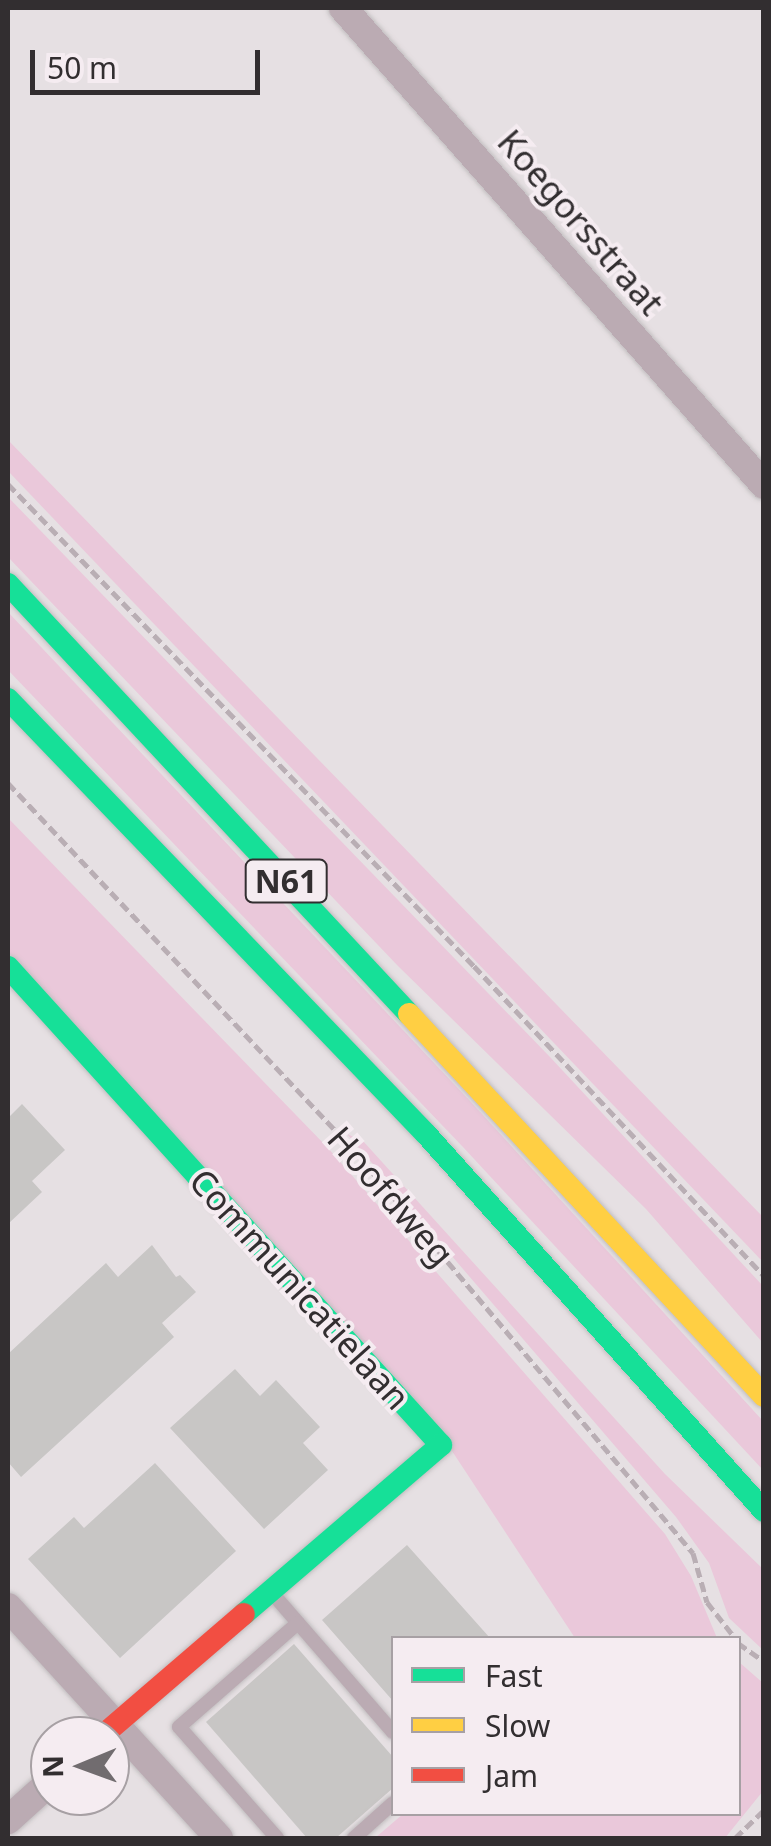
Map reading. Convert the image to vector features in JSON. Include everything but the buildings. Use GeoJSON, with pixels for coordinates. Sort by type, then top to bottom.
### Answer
{"type":"FeatureCollection","features":[{"type":"Feature","properties":{"kind":"main road","name":"N61"},"geometry":{"type":"LineString","coordinates":[[8,584],[764,1396]]}},
{"type":"Feature","properties":{"kind":"main road","name":"Hoofdweg"},"geometry":{"type":"LineString","coordinates":[[8,698],[426,1134],[764,1511]]}},
{"type":"Feature","properties":{"kind":"main road","name":"Communicatielaan"},"geometry":{"type":"LineString","coordinates":[[8,967],[441,1444],[125,1716]]}},
{"type":"Feature","properties":{"kind":"street","name":"Koegorsstraat"},"geometry":{"type":"LineString","coordinates":[[343,8],[764,485]]}},
{"type":"Feature","properties":{"kind":"street"},"geometry":{"type":"LineString","coordinates":[[8,1607],[98,1716]]}},
{"type":"Feature","properties":{"kind":"street"},"geometry":{"type":"LineString","coordinates":[[130,1751],[218,1838]]}},
{"type":"Feature","properties":{"kind":"street"},"geometry":{"type":"LineString","coordinates":[[8,1820],[30,1800]]}},
{"type":"Feature","properties":{"kind":"lane"},"geometry":{"type":"LineString","coordinates":[[270,1592],[391,1729]]}},
{"type":"Feature","properties":{"kind":"lane"},"geometry":{"type":"LineString","coordinates":[[277,1838],[179,1727],[298,1622]]}},
{"type":"Feature","properties":{"kind":"lane"},"geometry":{"type":"LineString","coordinates":[[354,1838],[391,1806]]}},
{"type":"Feature","properties":{"kind":"path"},"geometry":{"type":"LineString","coordinates":[[8,484],[474,966],[764,1276]]}},
{"type":"Feature","properties":{"kind":"path","name":"Hoofdweg"},"geometry":{"type":"LineString","coordinates":[[8,783],[351,1148],[694,1553],[707,1602],[733,1636]]}},
{"type":"Feature","properties":{"kind":"path","name":"Hoofdweg"},"geometry":{"type":"LineString","coordinates":[[741,1644],[764,1661]]}},
{"type":"Feature","properties":{"kind":"path"},"geometry":{"type":"LineString","coordinates":[[735,1838],[764,1810]]}},
{"type":"Feature","properties":{"kind":"shaded area"},"geometry":{"type":"Polygon","coordinates":[[[8,440],[763,1217],[763,1262],[8,471],[8,440]]]}},
{"type":"Feature","properties":{"kind":"shaded area"},"geometry":{"type":"Polygon","coordinates":[[[8,497],[550,1057],[763,1286],[763,1343],[646,1209],[398,966],[8,557],[8,497]]]}},
{"type":"Feature","properties":{"kind":"shaded area"},"geometry":{"type":"Polygon","coordinates":[[[8,612],[471,1102],[763,1421],[763,1470],[462,1146],[8,670],[8,612]]]}},
{"type":"Feature","properties":{"kind":"shaded area"},"geometry":{"type":"Polygon","coordinates":[[[8,818],[328,1148],[665,1534],[691,1576],[716,1636],[574,1636],[452,1451],[8,952],[8,818]]]}},
{"type":"Feature","properties":{"kind":"shaded area"},"geometry":{"type":"Polygon","coordinates":[[[347,1134],[363,1141],[665,1474],[763,1569],[763,1650],[729,1618],[709,1563],[676,1517],[347,1134]]]}},
{"type":"Feature","properties":{"kind":"shaded area"},"geometry":{"type":"Polygon","coordinates":[[[741,1664],[763,1683],[763,1791],[725,1838],[375,1838],[401,1816],[741,1816],[741,1664]]]}},
{"type":"Feature","properties":{"kind":"traffic: fast"},"geometry":{"type":"LineString","coordinates":[[8,584],[409,1014]]}},
{"type":"Feature","properties":{"kind":"traffic: fast"},"geometry":{"type":"LineString","coordinates":[[8,699],[426,1134],[764,1511]]}},
{"type":"Feature","properties":{"kind":"traffic: fast"},"geometry":{"type":"LineString","coordinates":[[8,967],[441,1445],[244,1614]]}},
{"type":"Feature","properties":{"kind":"traffic: slow"},"geometry":{"type":"LineString","coordinates":[[409,1014],[764,1396]]}},
{"type":"Feature","properties":{"kind":"traffic: jam"},"geometry":{"type":"LineString","coordinates":[[125,1716],[244,1614]]}}]}
